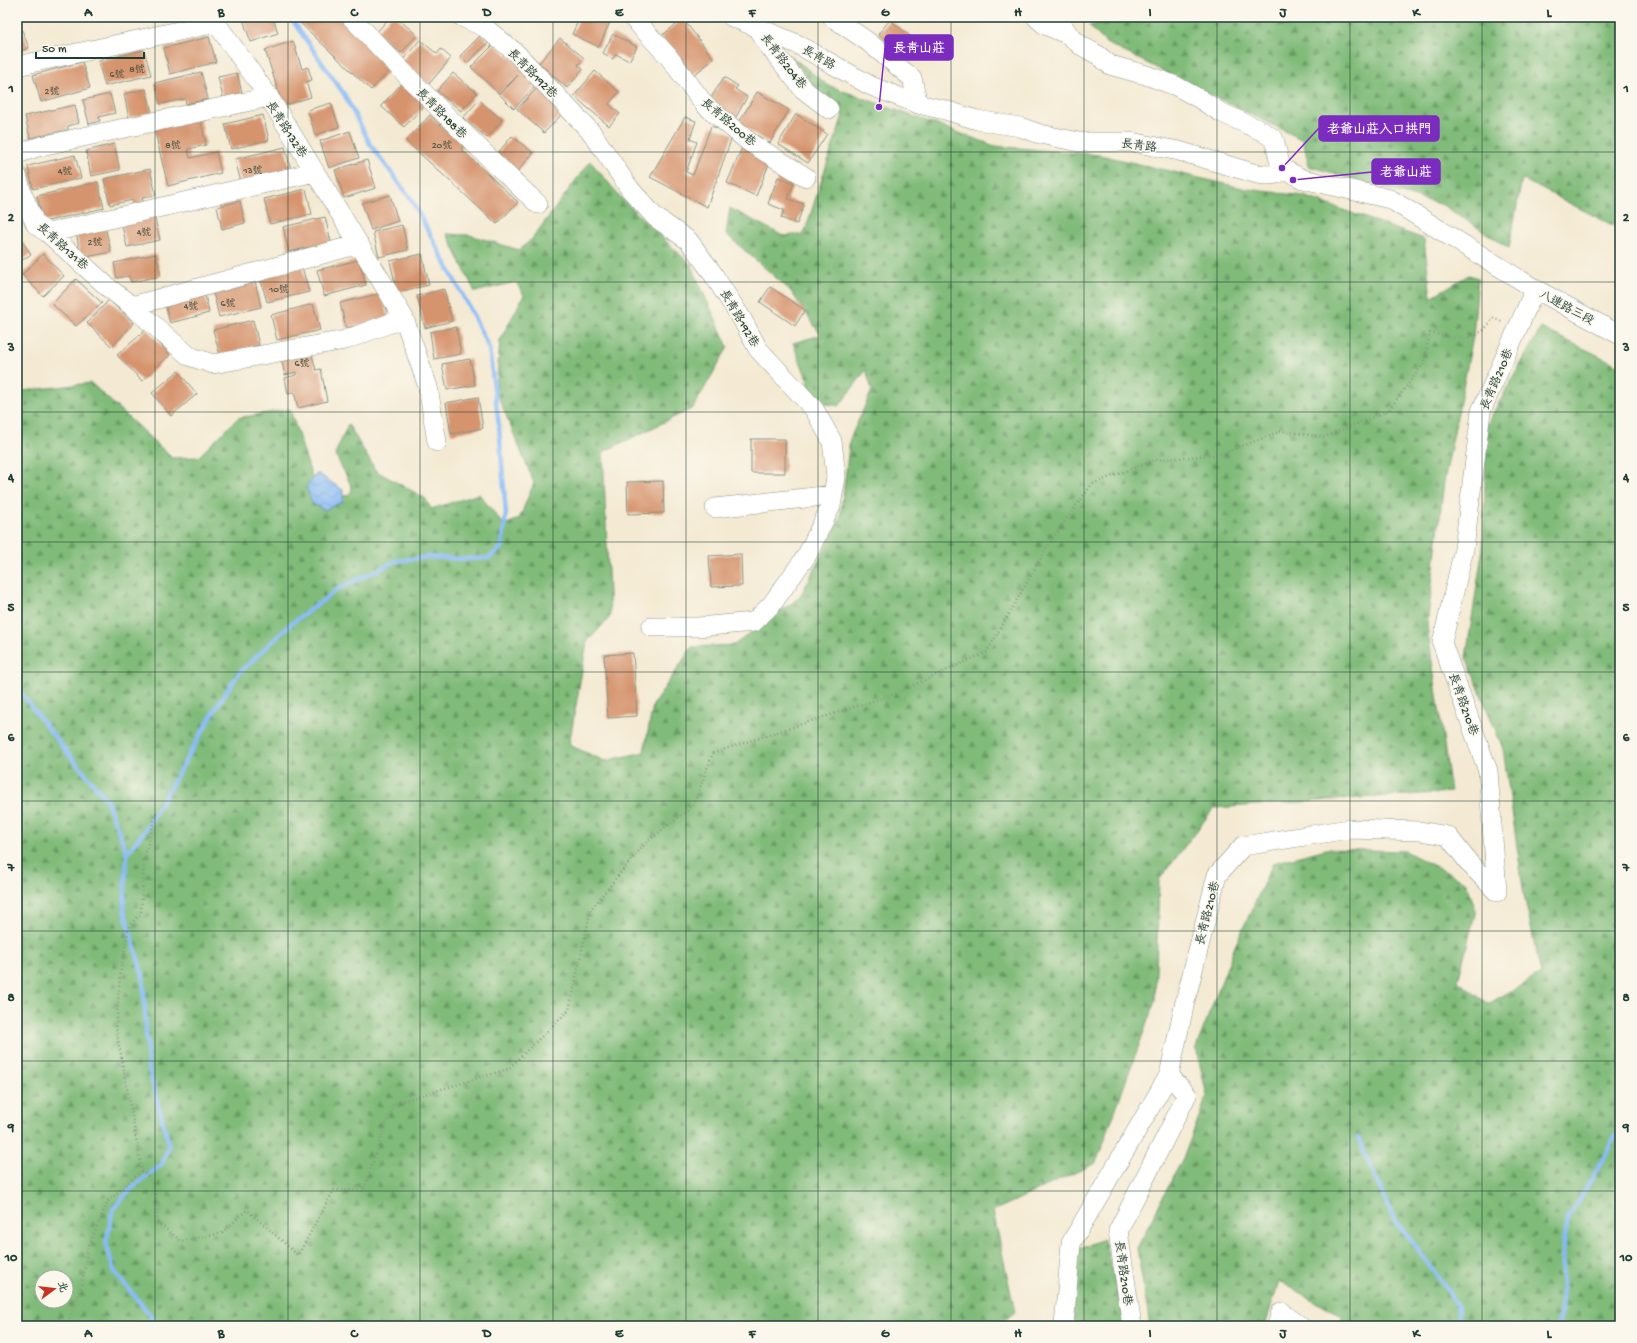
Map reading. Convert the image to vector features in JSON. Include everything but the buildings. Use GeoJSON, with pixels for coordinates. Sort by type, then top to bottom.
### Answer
{"type":"FeatureCollection","features":[{"type":"Feature","properties":{"kind":"street","name":"長青路188巷"},"geometry":{"type":"LineString","coordinates":[[351,17],[412,82],[488,158],[538,204]]}},
{"type":"Feature","properties":{"kind":"street","name":"長青路192巷"},"geometry":{"type":"LineString","coordinates":[[462,17],[484,28],[516,53],[592,133],[630,189],[655,217],[689,241],[711,271],[742,319],[758,349],[814,409],[832,441],[836,477],[831,506],[807,555],[772,604],[754,622],[698,627],[651,627]]}},
{"type":"Feature","properties":{"kind":"street","name":"長青路200巷"},"geometry":{"type":"LineString","coordinates":[[632,17],[668,56],[705,105],[749,142],[806,177]]}},
{"type":"Feature","properties":{"kind":"street","name":"長青路"},"geometry":{"type":"LineString","coordinates":[[732,17],[797,44],[871,86],[918,104],[945,110],[977,120],[1020,127],[1079,142],[1131,142],[1179,151],[1267,176],[1277,174],[1281,168]]}},
{"type":"Feature","properties":{"kind":"street"},"geometry":{"type":"LineString","coordinates":[[832,17],[867,41],[912,78],[918,104]]}},
{"type":"Feature","properties":{"kind":"street"},"geometry":{"type":"LineString","coordinates":[[1036,17],[1045,25],[1069,35]]}},
{"type":"Feature","properties":{"kind":"street"},"geometry":{"type":"LineString","coordinates":[[1058,17],[1069,35],[1080,45],[1098,55],[1110,65],[1146,74],[1176,86],[1220,112],[1262,131],[1274,139],[1281,168],[1303,179],[1390,199],[1535,290]]}},
{"type":"Feature","properties":{"kind":"street"},"geometry":{"type":"LineString","coordinates":[[17,66],[216,23],[269,97]]}},
{"type":"Feature","properties":{"kind":"street","name":"長青路204巷"},"geometry":{"type":"LineString","coordinates":[[758,28],[769,46],[803,89],[829,109]]}},
{"type":"Feature","properties":{"kind":"street","name":"長青路132巷"},"geometry":{"type":"LineString","coordinates":[[17,154],[41,146],[269,97],[404,318],[428,387],[437,442]]}},
{"type":"Feature","properties":{"kind":"street"},"geometry":{"type":"LineString","coordinates":[[48,233],[315,172]]}},
{"type":"Feature","properties":{"kind":"street","name":"長青路131巷"},"geometry":{"type":"LineString","coordinates":[[17,175],[22,193],[36,225],[48,233],[132,306]]}},
{"type":"Feature","properties":{"kind":"street"},"geometry":{"type":"LineString","coordinates":[[132,306],[359,244]]}},
{"type":"Feature","properties":{"kind":"street","name":"長青路210巷"},"geometry":{"type":"LineString","coordinates":[[1064,1326],[1071,1243],[1170,1075],[1185,1002],[1217,875],[1243,846],[1349,829],[1420,831],[1448,836],[1470,864],[1497,892],[1488,771],[1442,643],[1464,549],[1481,411],[1535,290]]}},
{"type":"Feature","properties":{"kind":"street","name":"八連路三段"},"geometry":{"type":"LineString","coordinates":[[1535,290],[1620,335]]}},
{"type":"Feature","properties":{"kind":"street"},"geometry":{"type":"LineString","coordinates":[[132,306],[189,356],[213,364],[345,340],[404,318]]}},
{"type":"Feature","properties":{"kind":"street"},"geometry":{"type":"LineString","coordinates":[[716,508],[832,495]]}},
{"type":"Feature","properties":{"kind":"street","name":"長青路210巷"},"geometry":{"type":"LineString","coordinates":[[1132,1326],[1118,1231],[1187,1095],[1170,1075]]}},
{"type":"Feature","properties":{"kind":"street"},"geometry":{"type":"LineString","coordinates":[[1277,1326],[1281,1312],[1300,1326]]}},
{"type":"Feature","properties":{"kind":"path"},"geometry":{"type":"LineString","coordinates":[[157,810],[144,859],[141,912],[129,927],[122,961],[116,1028],[142,1170],[148,1175],[157,1195],[158,1223],[182,1241],[222,1233],[247,1210],[298,1255],[334,1190],[363,1191],[393,1104],[508,1069],[569,1010],[591,909],[646,843],[693,806],[713,753],[894,694],[987,652],[1049,544],[1092,484],[1155,460],[1222,454],[1281,431],[1325,437],[1388,411],[1424,363],[1430,333],[1465,339],[1484,331],[1493,318],[1518,327]]}},
{"type":"Feature","properties":{"kind":"path"},"geometry":{"type":"LineString","coordinates":[[67,1326],[82,1284],[88,1247],[108,1200],[142,1170]]}},
{"type":"Feature","properties":{"kind":"green space"},"geometry":{"type":"Polygon","coordinates":[[[1125,17],[1620,17],[1620,229],[1522,179],[1509,248],[1443,205],[1309,166],[1303,140],[1106,43],[1089,26],[1125,17]]]}},
{"type":"Feature","properties":{"kind":"green space"},"geometry":{"type":"Polygon","coordinates":[[[790,55],[827,85],[995,146],[1100,155],[1247,189],[1304,196],[1424,239],[1431,297],[1469,275],[1478,278],[1473,337],[1444,482],[1427,626],[1451,792],[1214,808],[1159,880],[1155,1001],[1096,1163],[993,1211],[1015,1312],[997,1326],[17,1326],[17,383],[22,391],[91,383],[172,458],[198,457],[238,418],[290,409],[321,505],[351,493],[352,487],[335,454],[348,424],[376,471],[425,498],[431,509],[479,494],[504,525],[519,519],[534,483],[496,391],[500,340],[524,295],[516,282],[475,292],[447,234],[470,235],[519,250],[532,239],[590,161],[623,200],[691,265],[728,347],[693,408],[603,452],[610,617],[587,642],[569,745],[605,761],[644,752],[653,705],[692,647],[734,645],[800,597],[840,519],[850,439],[872,390],[866,370],[839,406],[816,402],[793,343],[821,335],[790,290],[726,234],[730,208],[783,236],[804,234],[843,115],[820,94],[790,55]]]}},
{"type":"Feature","properties":{"kind":"green space"},"geometry":{"type":"Polygon","coordinates":[[[1541,328],[1620,366],[1620,1326],[1341,1326],[1342,1316],[1279,1281],[1265,1326],[1150,1326],[1137,1248],[1184,1156],[1207,1096],[1196,1048],[1235,946],[1273,863],[1326,849],[1405,851],[1466,882],[1476,910],[1458,981],[1488,1004],[1541,974],[1524,895],[1503,749],[1466,657],[1483,547],[1487,424],[1541,328]]]}},
{"type":"Feature","properties":{"kind":"green space"},"geometry":{"type":"Polygon","coordinates":[[[1104,1239],[1126,1326],[1073,1326],[1076,1249],[1104,1239]]]}},
{"type":"Feature","properties":{"kind":"water"},"geometry":{"type":"Polygon","coordinates":[[[317,473],[343,490],[343,502],[324,510],[312,503],[306,487],[317,473]]]}},
{"type":"Feature","properties":{"kind":"waterway"},"geometry":{"type":"LineString","coordinates":[[159,1326],[114,1271],[106,1243],[113,1209],[131,1189],[162,1164],[169,1145],[148,1066],[143,976],[124,910],[127,853],[146,829],[219,703],[239,673],[292,623],[338,589],[396,561],[428,557],[466,559],[489,558],[502,547],[506,514],[499,426],[489,348],[470,309],[411,199],[370,144],[344,94],[290,17]]}},
{"type":"Feature","properties":{"kind":"waterway"},"geometry":{"type":"LineString","coordinates":[[17,687],[49,730],[106,799],[127,853]]}},
{"type":"Feature","properties":{"kind":"waterway"},"geometry":{"type":"LineString","coordinates":[[1557,1326],[1562,1311],[1562,1261],[1567,1218],[1593,1178],[1620,1127]]}},
{"type":"Feature","properties":{"kind":"waterway"},"geometry":{"type":"LineString","coordinates":[[1358,1138],[1394,1220],[1418,1249],[1458,1305],[1457,1326]]}},
{"type":"Feature","properties":{"kind":"place","name":"長青山莊"},"geometry":{"type":"Point","coordinates":[879,107]}},
{"type":"Feature","properties":{"kind":"place","name":"老爺山莊入口拱門"},"geometry":{"type":"Point","coordinates":[1282,168]}},
{"type":"Feature","properties":{"kind":"place","name":"老爺山莊"},"geometry":{"type":"Point","coordinates":[1293,180]}}]}
